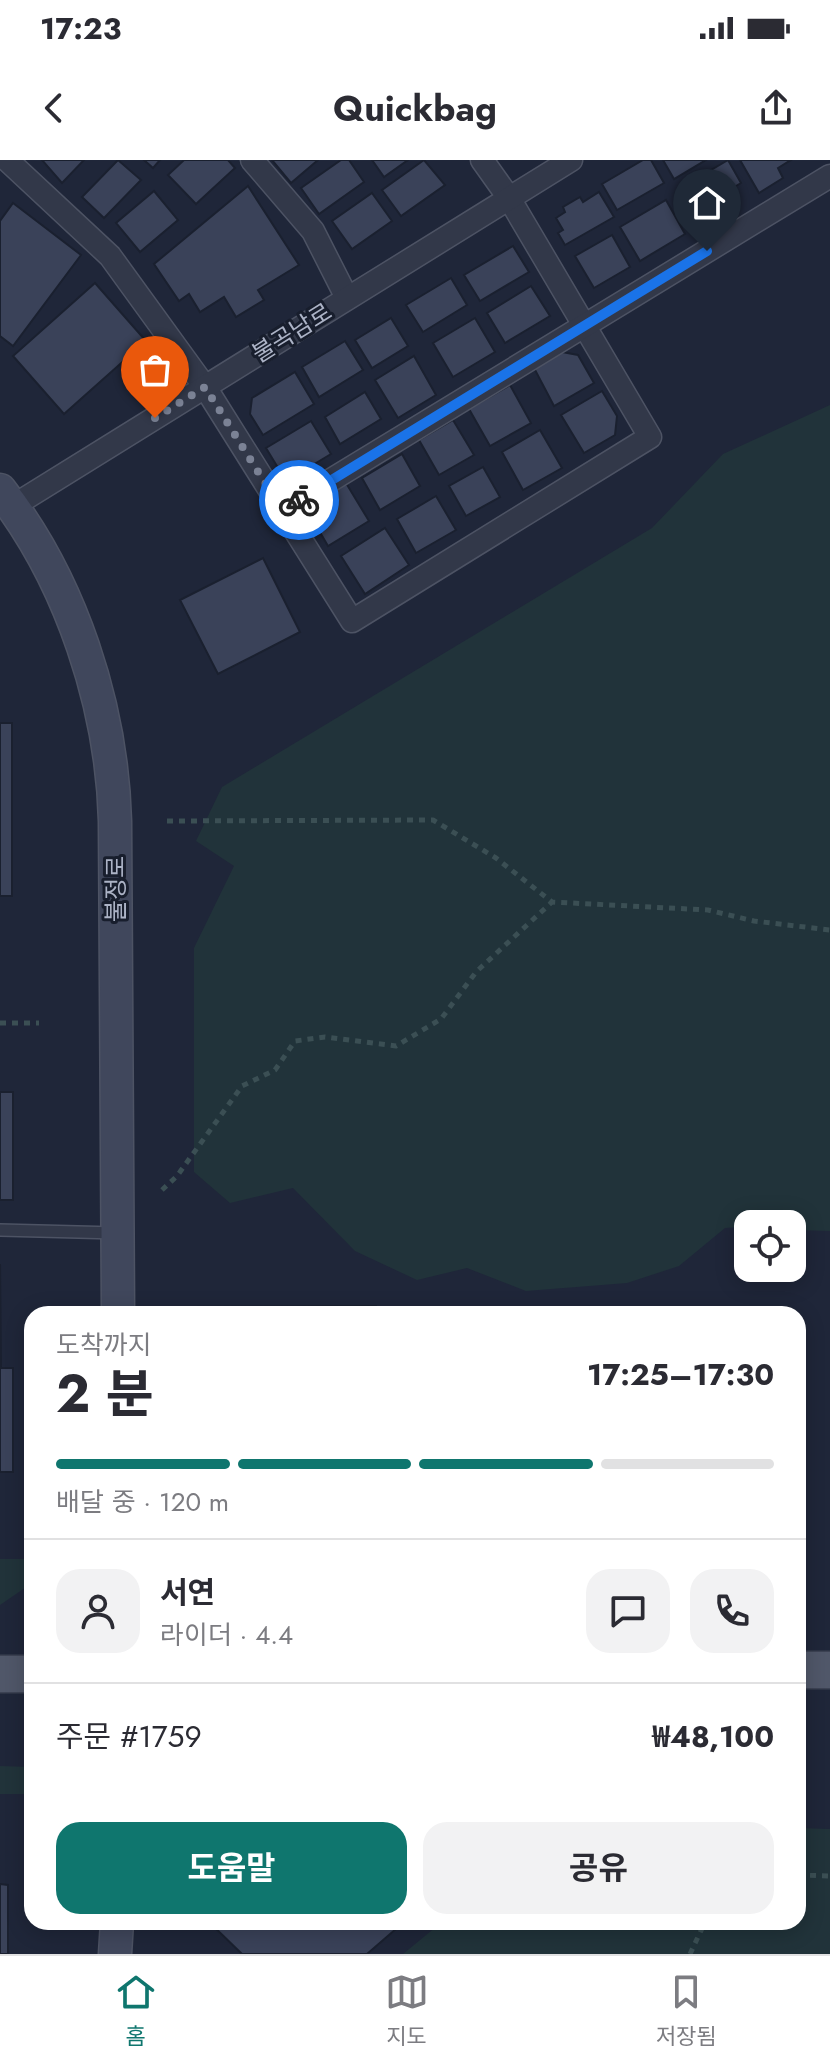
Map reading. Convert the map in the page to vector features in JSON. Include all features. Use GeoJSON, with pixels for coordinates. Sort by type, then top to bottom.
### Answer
{"type":"FeatureCollection","features":[{"type":"Feature","properties":{"kind":"main road","name":"불정로"},"geometry":{"type":"LineString","coordinates":[[6,498],[63,596],[99,700],[109,747],[115,821],[118,1306]]}},
{"type":"Feature","properties":{"kind":"main road"},"geometry":{"type":"LineString","coordinates":[[806,1670],[830,1670]]}},
{"type":"Feature","properties":{"kind":"main road"},"geometry":{"type":"LineString","coordinates":[[0,1674],[24,1674]]}},
{"type":"Feature","properties":{"kind":"main road"},"geometry":{"type":"LineString","coordinates":[[115,1954],[116,1930]]}},
{"type":"Feature","properties":{"kind":"street"},"geometry":{"type":"LineString","coordinates":[[252,160],[313,231],[347,298]]}},
{"type":"Feature","properties":{"kind":"street"},"geometry":{"type":"LineString","coordinates":[[9,161],[110,256],[205,387],[352,621],[650,437],[509,198],[482,160]]}},
{"type":"Feature","properties":{"kind":"street","name":"불곡남로"},"geometry":{"type":"LineString","coordinates":[[6,498],[205,387],[571,160]]}},
{"type":"Feature","properties":{"kind":"street"},"geometry":{"type":"LineString","coordinates":[[282,510],[830,176]]}},
{"type":"Feature","properties":{"kind":"lane"},"geometry":{"type":"LineString","coordinates":[[0,1230],[117,1233]]}},
{"type":"Feature","properties":{"kind":"path"},"geometry":{"type":"LineString","coordinates":[[167,821],[433,820],[496,858],[552,902],[708,910],[754,921],[830,930]]}},
{"type":"Feature","properties":{"kind":"path"},"geometry":{"type":"LineString","coordinates":[[162,1190],[177,1176],[242,1086],[275,1070],[295,1041],[325,1037],[396,1046],[441,1019],[476,972],[552,902]]}},
{"type":"Feature","properties":{"kind":"path"},"geometry":{"type":"LineString","coordinates":[[0,1023],[39,1023]]}},
{"type":"Feature","properties":{"kind":"path"},"geometry":{"type":"LineString","coordinates":[[806,1875],[830,1876]]}},
{"type":"Feature","properties":{"kind":"path"},"geometry":{"type":"LineString","coordinates":[[690,1954],[701,1930]]}},
{"type":"Feature","properties":{"kind":"shaded area"},"geometry":{"type":"Polygon","coordinates":[[[830,405],[830,1231],[806,1230],[806,1210],[734,1210],[734,1227],[725,1228],[679,1266],[627,1283],[526,1291],[467,1268],[417,1280],[355,1251],[293,1188],[230,1203],[194,1172],[194,948],[234,866],[196,841],[222,787],[652,528],[723,454],[830,405]]]}},
{"type":"Feature","properties":{"kind":"shaded area"},"geometry":{"type":"Polygon","coordinates":[[[0,1559],[24,1559],[24,1588],[0,1605],[0,1559]]]}},
{"type":"Feature","properties":{"kind":"shaded area"},"geometry":{"type":"Polygon","coordinates":[[[0,1766],[24,1767],[24,1794],[0,1794],[0,1766]]]}},
{"type":"Feature","properties":{"kind":"shaded area"},"geometry":{"type":"Polygon","coordinates":[[[806,1828],[830,1829],[830,1954],[403,1954],[432,1930],[806,1930],[806,1828]]]}},
{"type":"Feature","properties":{"kind":"building"},"geometry":{"type":"Polygon","coordinates":[[[42,160],[84,160],[62,183],[42,160]]]}},
{"type":"Feature","properties":{"kind":"building"},"geometry":{"type":"Polygon","coordinates":[[[118,160],[141,180],[104,218],[82,197],[118,160]]]}},
{"type":"Feature","properties":{"kind":"building"},"geometry":{"type":"Polygon","coordinates":[[[144,160],[160,160],[153,168],[144,160]]]}},
{"type":"Feature","properties":{"kind":"building"},"geometry":{"type":"Polygon","coordinates":[[[184,160],[228,160],[235,168],[196,204],[168,175],[184,160]]]}},
{"type":"Feature","properties":{"kind":"building"},"geometry":{"type":"Polygon","coordinates":[[[272,160],[318,160],[291,183],[272,160]]]}},
{"type":"Feature","properties":{"kind":"building"},"geometry":{"type":"Polygon","coordinates":[[[341,160],[349,160],[364,182],[319,214],[301,188],[341,160]]]}},
{"type":"Feature","properties":{"kind":"building"},"geometry":{"type":"Polygon","coordinates":[[[372,160],[408,160],[384,177],[372,160]]]}},
{"type":"Feature","properties":{"kind":"building"},"geometry":{"type":"Polygon","coordinates":[[[424,160],[445,185],[401,216],[382,190],[424,160]]]}},
{"type":"Feature","properties":{"kind":"building"},"geometry":{"type":"Polygon","coordinates":[[[643,160],[651,160],[664,183],[617,210],[602,184],[643,160]]]}},
{"type":"Feature","properties":{"kind":"building"},"geometry":{"type":"Polygon","coordinates":[[[663,160],[706,160],[674,179],[663,160]]]}},
{"type":"Feature","properties":{"kind":"building"},"geometry":{"type":"Polygon","coordinates":[[[728,160],[741,183],[721,195],[730,210],[702,227],[679,189],[728,160]]]}},
{"type":"Feature","properties":{"kind":"building"},"geometry":{"type":"Polygon","coordinates":[[[740,160],[791,160],[778,168],[783,178],[759,193],[740,160]]]}},
{"type":"Feature","properties":{"kind":"building"},"geometry":{"type":"Polygon","coordinates":[[[248,186],[299,265],[258,290],[264,300],[236,317],[224,297],[200,312],[189,294],[179,301],[154,264],[248,186]]]}},
{"type":"Feature","properties":{"kind":"building"},"geometry":{"type":"Polygon","coordinates":[[[154,191],[178,220],[140,252],[116,223],[154,191]]]}},
{"type":"Feature","properties":{"kind":"building"},"geometry":{"type":"Polygon","coordinates":[[[599,192],[614,217],[565,245],[558,233],[563,230],[556,218],[565,212],[563,207],[580,197],[583,202],[599,192]]]}},
{"type":"Feature","properties":{"kind":"building"},"geometry":{"type":"Polygon","coordinates":[[[372,193],[392,221],[352,249],[332,221],[372,193]]]}},
{"type":"Feature","properties":{"kind":"building"},"geometry":{"type":"Polygon","coordinates":[[[666,200],[685,234],[640,261],[620,227],[666,200]]]}},
{"type":"Feature","properties":{"kind":"building"},"geometry":{"type":"Polygon","coordinates":[[[13,203],[81,255],[13,346],[0,336],[0,221],[13,203]]]}},
{"type":"Feature","properties":{"kind":"building"},"geometry":{"type":"Polygon","coordinates":[[[612,235],[630,267],[594,288],[575,256],[612,235]]]}},
{"type":"Feature","properties":{"kind":"building"},"geometry":{"type":"Polygon","coordinates":[[[513,246],[529,272],[480,301],[464,275],[513,246]]]}},
{"type":"Feature","properties":{"kind":"building"},"geometry":{"type":"Polygon","coordinates":[[[451,278],[467,305],[423,332],[406,305],[451,278]]]}},
{"type":"Feature","properties":{"kind":"building"},"geometry":{"type":"Polygon","coordinates":[[[95,283],[146,341],[64,414],[13,356],[95,283]]]}},
{"type":"Feature","properties":{"kind":"building"},"geometry":{"type":"Polygon","coordinates":[[[531,286],[550,316],[505,343],[487,313],[531,286]]]}},
{"type":"Feature","properties":{"kind":"building"},"geometry":{"type":"Polygon","coordinates":[[[391,318],[408,346],[372,368],[355,340],[391,318]]]}},
{"type":"Feature","properties":{"kind":"building"},"geometry":{"type":"Polygon","coordinates":[[[475,318],[495,352],[453,377],[433,343],[475,318]]]}},
{"type":"Feature","properties":{"kind":"building"},"geometry":{"type":"Polygon","coordinates":[[[345,341],[363,370],[319,397],[302,367],[345,341]]]}},
{"type":"Feature","properties":{"kind":"building"},"geometry":{"type":"Polygon","coordinates":[[[562,352],[578,355],[594,383],[554,406],[534,368],[562,352]]]}},
{"type":"Feature","properties":{"kind":"building"},"geometry":{"type":"Polygon","coordinates":[[[414,356],[436,395],[398,418],[375,380],[414,356]]]}},
{"type":"Feature","properties":{"kind":"building"},"geometry":{"type":"Polygon","coordinates":[[[295,372],[314,404],[263,435],[250,414],[252,398],[295,372]]]}},
{"type":"Feature","properties":{"kind":"building"},"geometry":{"type":"Polygon","coordinates":[[[510,385],[531,423],[490,446],[469,409],[510,385]]]}},
{"type":"Feature","properties":{"kind":"building"},"geometry":{"type":"Polygon","coordinates":[[[602,391],[617,416],[615,435],[584,453],[561,415],[602,391]]]}},
{"type":"Feature","properties":{"kind":"building"},"geometry":{"type":"Polygon","coordinates":[[[365,392],[381,419],[340,444],[325,417],[365,392]]]}},
{"type":"Feature","properties":{"kind":"building"},"geometry":{"type":"Polygon","coordinates":[[[453,420],[474,455],[439,475],[419,440],[453,420]]]}},
{"type":"Feature","properties":{"kind":"building"},"geometry":{"type":"Polygon","coordinates":[[[311,421],[331,454],[286,481],[266,448],[311,421]]]}},
{"type":"Feature","properties":{"kind":"building"},"geometry":{"type":"Polygon","coordinates":[[[540,430],[562,468],[523,490],[502,452],[540,430]]]}},
{"type":"Feature","properties":{"kind":"building"},"geometry":{"type":"Polygon","coordinates":[[[402,454],[420,486],[380,510],[362,478],[402,454]]]}},
{"type":"Feature","properties":{"kind":"building"},"geometry":{"type":"Polygon","coordinates":[[[483,467],[500,497],[466,516],[449,486],[483,467]]]}},
{"type":"Feature","properties":{"kind":"building"},"geometry":{"type":"Polygon","coordinates":[[[346,483],[369,521],[328,546],[321,534],[319,499],[346,483]]]}},
{"type":"Feature","properties":{"kind":"building"},"geometry":{"type":"Polygon","coordinates":[[[436,496],[456,530],[416,553],[397,519],[436,496]]]}},
{"type":"Feature","properties":{"kind":"building"},"geometry":{"type":"Polygon","coordinates":[[[385,528],[409,565],[365,594],[341,556],[385,528]]]}},
{"type":"Feature","properties":{"kind":"building"},"geometry":{"type":"Polygon","coordinates":[[[263,558],[300,632],[218,674],[180,600],[263,558]]]}},
{"type":"Feature","properties":{"kind":"building"},"geometry":{"type":"Polygon","coordinates":[[[0,723],[12,723],[12,896],[0,896],[0,723]]]}},
{"type":"Feature","properties":{"kind":"building"},"geometry":{"type":"Polygon","coordinates":[[[0,1092],[13,1092],[13,1200],[0,1200],[0,1092]]]}},
{"type":"Feature","properties":{"kind":"building"},"geometry":{"type":"Polygon","coordinates":[[[0,1264],[1,1368],[13,1368],[13,1472],[0,1472],[0,1264]]]}},
{"type":"Feature","properties":{"kind":"building"},"geometry":{"type":"Polygon","coordinates":[[[0,1884],[8,1885],[8,1954],[0,1954],[0,1884]]]}},
{"type":"Feature","properties":{"kind":"building"},"geometry":{"type":"Polygon","coordinates":[[[217,1930],[395,1930],[367,1954],[242,1954],[217,1930]]]}},
{"type":"Feature","properties":{"kind":"way so far"},"geometry":{"type":"LineString","coordinates":[[155,418],[205,387],[282,510],[299,500]]}},
{"type":"Feature","properties":{"kind":"route"},"geometry":{"type":"LineString","coordinates":[[299,500],[707,251]]}}]}
